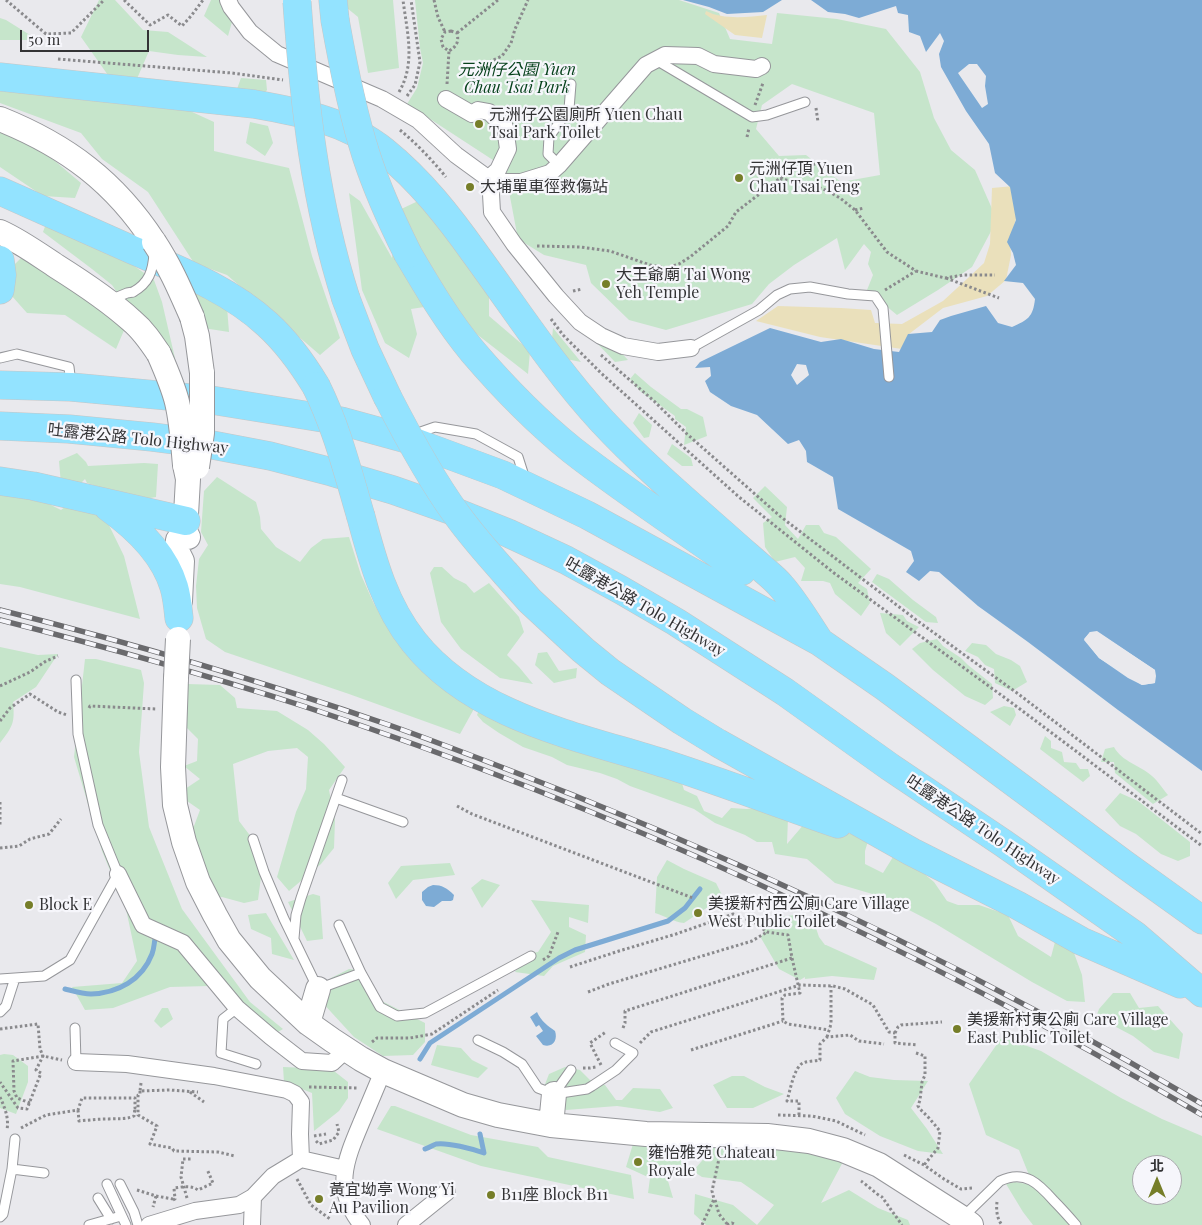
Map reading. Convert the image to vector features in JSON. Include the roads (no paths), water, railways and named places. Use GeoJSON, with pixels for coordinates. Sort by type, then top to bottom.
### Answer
{"type":"FeatureCollection","features":[{"type":"Feature","properties":{"kind":"highway"},"geometry":{"type":"LineString","coordinates":[[297,1],[305,101],[322,208],[334,263],[365,349],[408,438],[431,476],[457,515],[530,601],[610,672],[718,743],[912,852],[1017,904],[1081,941],[1202,994]]}},
{"type":"Feature","properties":{"kind":"highway"},"geometry":{"type":"LineString","coordinates":[[334,10],[348,90],[366,155],[390,217],[408,254],[435,300],[472,352],[502,385],[548,430],[595,468],[801,613]]}},
{"type":"Feature","properties":{"kind":"highway"},"geometry":{"type":"LineString","coordinates":[[0,77],[254,104],[282,109],[310,115],[336,124],[358,134],[382,149],[426,190],[450,219],[539,344],[602,421],[657,475],[781,585],[820,642]]}},
{"type":"Feature","properties":{"kind":"highway"},"geometry":{"type":"LineString","coordinates":[[0,191],[176,268],[212,286],[236,300],[282,338],[301,362],[323,401],[335,431],[372,559],[392,610],[414,642],[450,679],[497,706],[540,725],[708,778],[868,834],[912,852]]}},
{"type":"Feature","properties":{"kind":"highway"},"geometry":{"type":"LineString","coordinates":[[0,260],[2,275],[0,290]]}},
{"type":"Feature","properties":{"kind":"highway"},"geometry":{"type":"LineString","coordinates":[[0,385],[71,387],[211,400],[340,421],[403,438],[494,472],[528,487],[587,515],[820,642],[885,687],[1202,920]]}},
{"type":"Feature","properties":{"kind":"highway","name":"吐露港公路 Tolo Highway"},"geometry":{"type":"LineString","coordinates":[[0,426],[70,429],[152,437],[207,444],[270,456],[393,490],[508,532],[566,560],[684,627],[785,692],[890,767],[1136,936],[1202,994]]}},
{"type":"Feature","properties":{"kind":"highway"},"geometry":{"type":"LineString","coordinates":[[0,481],[33,486],[101,502],[185,527]]}},
{"type":"Feature","properties":{"kind":"highway"},"geometry":{"type":"LineString","coordinates":[[101,502],[135,528],[166,568],[174,587],[179,628]]}},
{"type":"Feature","properties":{"kind":"main road"},"geometry":{"type":"LineString","coordinates":[[0,119],[36,135],[59,148],[92,171],[124,201],[141,222],[161,253],[192,317],[201,358],[202,433],[190,470],[185,527],[191,542],[190,553],[182,561],[173,767],[176,805],[184,842],[198,882],[229,940],[260,978],[308,1023],[361,1059],[384,1071],[464,1105],[498,1115],[551,1125],[646,1134],[767,1136],[809,1141],[843,1150],[879,1165],[967,1222]]}},
{"type":"Feature","properties":{"kind":"main road"},"geometry":{"type":"LineString","coordinates":[[0,232],[90,288],[132,321],[145,335],[159,354],[170,381],[177,403],[190,470]]}},
{"type":"Feature","properties":{"kind":"main road"},"geometry":{"type":"LineString","coordinates":[[308,1023],[318,989]]}},
{"type":"Feature","properties":{"kind":"main road"},"geometry":{"type":"LineString","coordinates":[[551,1125],[554,1094]]}},
{"type":"Feature","properties":{"kind":"street"},"geometry":{"type":"LineString","coordinates":[[228,0],[250,32],[277,54],[366,92],[398,108],[418,120],[456,154],[491,180],[521,182],[550,173],[635,76],[646,65],[665,55],[698,56],[714,64],[756,69],[762,66]]}},
{"type":"Feature","properties":{"kind":"street"},"geometry":{"type":"LineString","coordinates":[[452,103],[472,114],[478,110],[490,112],[505,127],[508,149],[491,180],[492,212],[514,244],[556,296],[580,322],[601,336],[623,346],[658,352],[691,348]]}},
{"type":"Feature","properties":{"kind":"street"},"geometry":{"type":"LineString","coordinates":[[118,874],[143,925],[183,943],[237,1008],[302,1061],[332,1063],[347,1049]]}},
{"type":"Feature","properties":{"kind":"street"},"geometry":{"type":"LineString","coordinates":[[76,1062],[127,1064],[214,1076],[287,1090],[295,1094],[301,1102],[300,1134],[296,1162]]}},
{"type":"Feature","properties":{"kind":"street"},"geometry":{"type":"LineString","coordinates":[[362,1225],[356,1217],[347,1196],[344,1184],[345,1169],[350,1150],[384,1071]]}},
{"type":"Feature","properties":{"kind":"street"},"geometry":{"type":"LineString","coordinates":[[141,1223],[187,1212],[239,1205],[253,1197],[274,1176],[296,1162],[345,1169]]}},
{"type":"Feature","properties":{"kind":"street"},"geometry":{"type":"LineString","coordinates":[[406,1225],[447,1192]]}},
{"type":"Feature","properties":{"kind":"street"},"geometry":{"type":"LineString","coordinates":[[252,1225],[253,1197]]}},
{"type":"Feature","properties":{"kind":"lane"},"geometry":{"type":"LineString","coordinates":[[656,60],[752,117],[767,115],[805,102]]}},
{"type":"Feature","properties":{"kind":"lane"},"geometry":{"type":"LineString","coordinates":[[559,165],[548,154],[548,137],[569,109],[571,84]]}},
{"type":"Feature","properties":{"kind":"lane"},"geometry":{"type":"LineString","coordinates":[[108,301],[133,292],[143,285],[150,275],[154,242]]}},
{"type":"Feature","properties":{"kind":"lane"},"geometry":{"type":"LineString","coordinates":[[691,348],[759,310],[777,295],[790,289],[810,287],[848,294],[875,296],[883,308],[889,377]]}},
{"type":"Feature","properties":{"kind":"lane"},"geometry":{"type":"LineString","coordinates":[[0,358],[17,354],[69,368],[71,387]]}},
{"type":"Feature","properties":{"kind":"lane"},"geometry":{"type":"LineString","coordinates":[[0,978],[44,976],[70,960],[118,874],[98,825],[78,734],[76,680]]}},
{"type":"Feature","properties":{"kind":"lane"},"geometry":{"type":"LineString","coordinates":[[294,938],[296,914],[300,898],[342,780]]}},
{"type":"Feature","properties":{"kind":"lane"},"geometry":{"type":"LineString","coordinates":[[336,798],[403,822]]}},
{"type":"Feature","properties":{"kind":"lane"},"geometry":{"type":"LineString","coordinates":[[253,839],[264,872],[284,919],[318,989],[361,973]]}},
{"type":"Feature","properties":{"kind":"lane"},"geometry":{"type":"LineString","coordinates":[[339,924],[361,973],[380,1007],[397,1016],[425,1013],[531,956]]}},
{"type":"Feature","properties":{"kind":"lane"},"geometry":{"type":"LineString","coordinates":[[0,1012],[6,1006],[15,978]]}},
{"type":"Feature","properties":{"kind":"lane"},"geometry":{"type":"LineString","coordinates":[[237,1008],[223,1019],[221,1053],[256,1064]]}},
{"type":"Feature","properties":{"kind":"lane"},"geometry":{"type":"LineString","coordinates":[[75,1028],[76,1062]]}},
{"type":"Feature","properties":{"kind":"lane"},"geometry":{"type":"LineString","coordinates":[[478,1040],[522,1064],[538,1088],[554,1094],[587,1089],[616,1070],[632,1053],[615,1043]]}},
{"type":"Feature","properties":{"kind":"lane"},"geometry":{"type":"LineString","coordinates":[[554,1094],[573,1068]]}},
{"type":"Feature","properties":{"kind":"lane"},"geometry":{"type":"LineString","coordinates":[[0,1217],[3,1214],[12,1169],[15,1139]]}},
{"type":"Feature","properties":{"kind":"lane"},"geometry":{"type":"LineString","coordinates":[[12,1169],[44,1173]]}},
{"type":"Feature","properties":{"kind":"lane"},"geometry":{"type":"LineString","coordinates":[[967,1222],[1000,1181],[1007,1177],[1022,1176],[1043,1188],[1076,1225]]}},
{"type":"Feature","properties":{"kind":"lane"},"geometry":{"type":"LineString","coordinates":[[106,1184],[126,1225]]}},
{"type":"Feature","properties":{"kind":"lane"},"geometry":{"type":"LineString","coordinates":[[120,1184],[141,1223]]}},
{"type":"Feature","properties":{"kind":"lane"},"geometry":{"type":"LineString","coordinates":[[98,1198],[111,1219]]}},
{"type":"Feature","properties":{"kind":"lane"},"geometry":{"type":"LineString","coordinates":[[89,1225],[121,1216]]}},
{"type":"Feature","properties":{"kind":"water"},"geometry":{"type":"Polygon","coordinates":[[[683,0],[782,0],[763,12],[727,14],[683,0]]]}},
{"type":"Feature","properties":{"kind":"water"},"geometry":{"type":"Polygon","coordinates":[[[811,0],[1202,0],[1202,771],[978,606],[939,572],[930,571],[919,581],[906,572],[914,561],[911,551],[838,509],[833,477],[807,462],[806,451],[799,440],[788,444],[757,415],[731,406],[710,392],[705,381],[711,376],[710,367],[695,368],[700,362],[770,328],[821,342],[841,339],[874,349],[899,352],[908,334],[932,332],[940,320],[951,316],[986,306],[998,323],[1012,327],[1026,320],[1033,310],[1035,299],[1023,283],[1004,281],[1016,265],[1013,253],[1007,242],[1016,220],[1010,187],[995,173],[989,144],[966,111],[941,67],[939,54],[944,41],[940,33],[926,52],[920,36],[909,32],[908,15],[898,13],[896,6],[859,18],[828,12],[811,0]],[[969,64],[958,73],[982,108],[988,104],[985,86],[986,76],[977,64],[969,64]],[[797,364],[791,375],[797,385],[809,375],[806,365],[797,364]],[[1090,632],[1084,640],[1099,658],[1142,685],[1155,683],[1155,670],[1097,632],[1090,632]]]}},
{"type":"Feature","properties":{"kind":"water"},"geometry":{"type":"Polygon","coordinates":[[[433,885],[442,886],[449,890],[454,895],[453,900],[442,901],[434,907],[426,906],[422,900],[422,892],[433,885]]]}},
{"type":"Feature","properties":{"kind":"water"},"geometry":{"type":"Polygon","coordinates":[[[537,1012],[543,1021],[555,1031],[555,1040],[550,1045],[543,1045],[536,1036],[543,1031],[539,1025],[536,1027],[530,1017],[537,1012]]]}},
{"type":"Feature","properties":{"kind":"waterway"},"geometry":{"type":"LineString","coordinates":[[420,1059],[430,1043],[559,958],[575,950],[668,921],[685,908],[700,889]]}},
{"type":"Feature","properties":{"kind":"waterway"},"geometry":{"type":"LineString","coordinates":[[65,989],[91,994],[120,988],[135,978],[148,963],[153,952],[155,939]]}},
{"type":"Feature","properties":{"kind":"waterway"},"geometry":{"type":"LineString","coordinates":[[425,1149],[436,1144],[447,1144],[484,1153],[480,1134]]}},
{"type":"Feature","properties":{"kind":"railway"},"geometry":{"type":"LineString","coordinates":[[0,610],[147,649],[293,693],[412,733],[654,828],[814,900],[972,977],[1126,1060],[1202,1104]]}},
{"type":"Feature","properties":{"kind":"railway"},"geometry":{"type":"LineString","coordinates":[[0,620],[152,661],[303,706],[420,746],[536,790],[763,886],[875,939],[986,995],[1202,1115]]}},
{"type":"Feature","properties":{"kind":"place","name":"元洲仔公園廁所 Yuen Chau Tsai Park Toilet"},"geometry":{"type":"Point","coordinates":[479,124]}},
{"type":"Feature","properties":{"kind":"place","name":"元洲仔頂 Yuen Chau Tsai Teng"},"geometry":{"type":"Point","coordinates":[739,178]}},
{"type":"Feature","properties":{"kind":"place","name":"大埔單車徑救傷站"},"geometry":{"type":"Point","coordinates":[470,187]}},
{"type":"Feature","properties":{"kind":"place","name":"大王爺廟 Tai Wong Yeh Temple"},"geometry":{"type":"Point","coordinates":[606,284]}},
{"type":"Feature","properties":{"kind":"place","name":"Block E"},"geometry":{"type":"Point","coordinates":[29,905]}},
{"type":"Feature","properties":{"kind":"place","name":"美援新村西公廁 Care Village West Public Toilet"},"geometry":{"type":"Point","coordinates":[698,913]}},
{"type":"Feature","properties":{"kind":"place","name":"美援新村東公廁 Care Village East Public Toilet"},"geometry":{"type":"Point","coordinates":[957,1029]}},
{"type":"Feature","properties":{"kind":"place","name":"雍怡雅苑 Chateau Royale"},"geometry":{"type":"Point","coordinates":[638,1162]}},
{"type":"Feature","properties":{"kind":"place","name":"B11座 Block B11"},"geometry":{"type":"Point","coordinates":[491,1195]}},
{"type":"Feature","properties":{"kind":"place","name":"黃宜坳亭 Wong Yi Au Pavilion"},"geometry":{"type":"Point","coordinates":[319,1199]}},
{"type":"Feature","properties":{"kind":"park label","name":"元洲仔公園 Yuen Chau Tsai Park"},"geometry":{"type":"Point","coordinates":[517,79]}}]}
